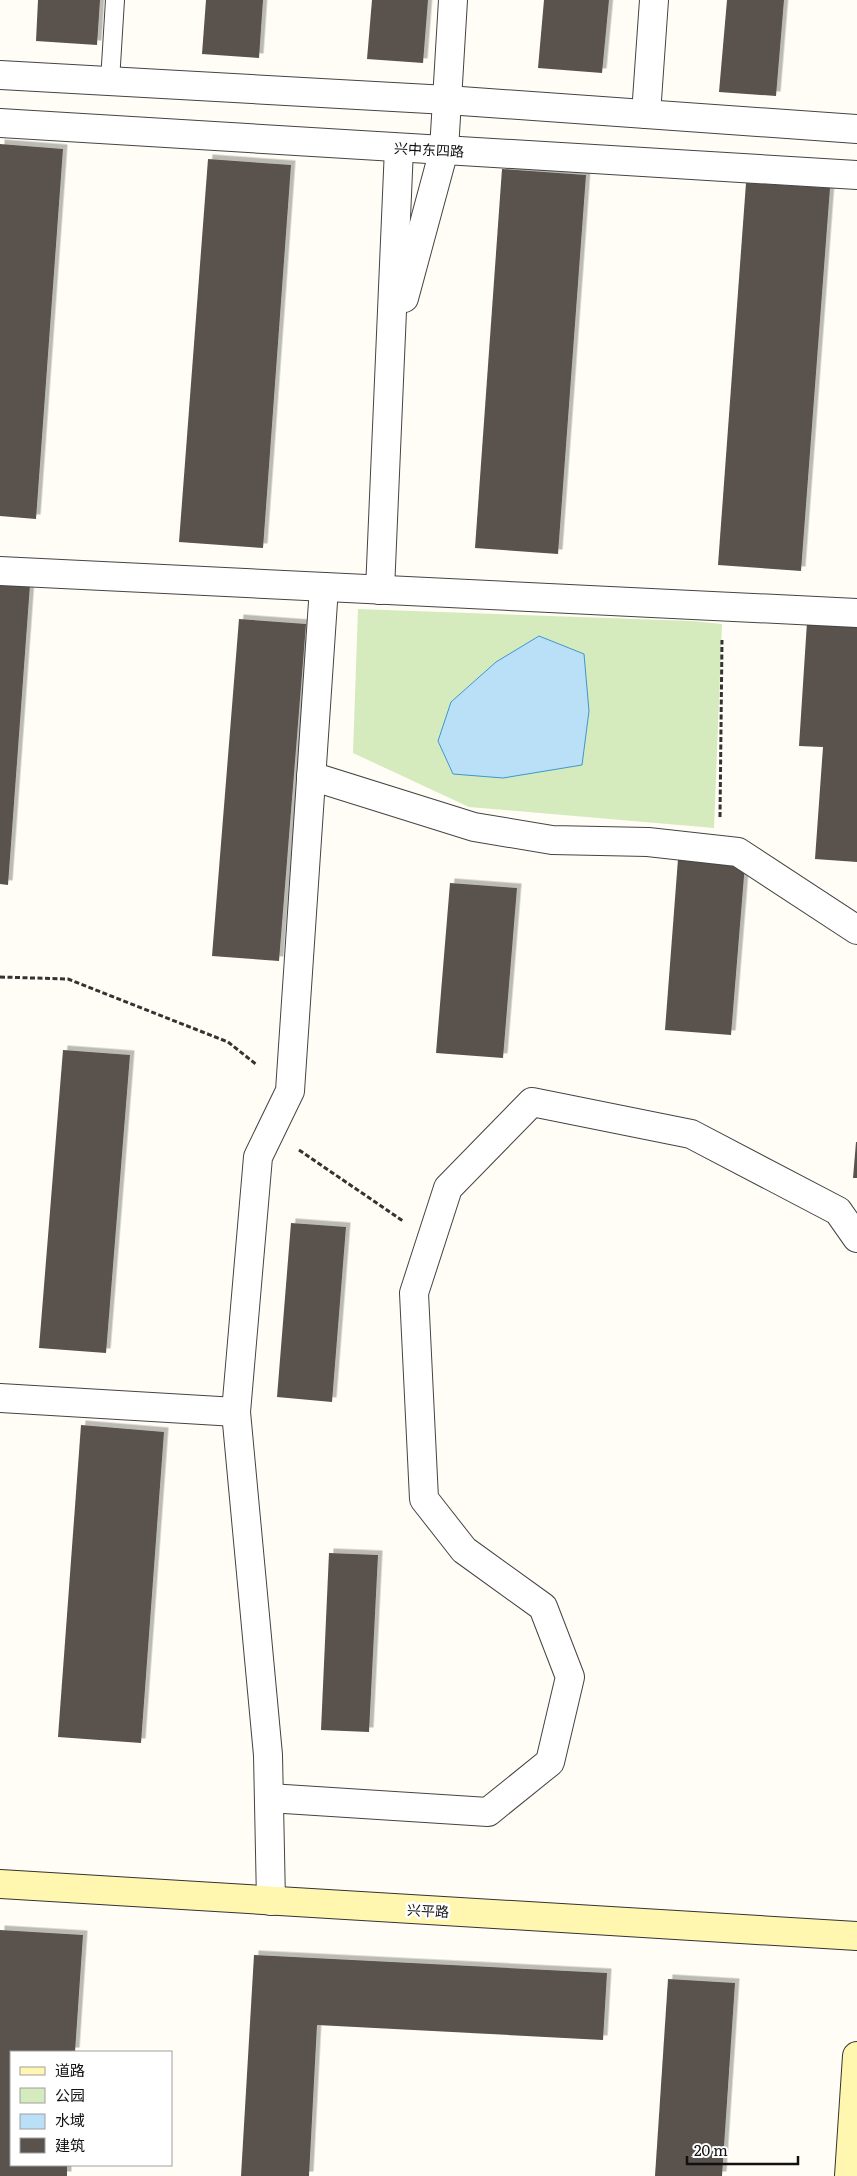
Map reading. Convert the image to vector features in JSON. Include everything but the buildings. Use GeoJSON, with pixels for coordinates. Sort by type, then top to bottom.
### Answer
{"type":"FeatureCollection","features":[{"type":"Feature","properties":{"kind":"street"},"geometry":{"type":"LineString","coordinates":[[390,348],[444,150],[453,0]]}},
{"type":"Feature","properties":{"kind":"street"},"geometry":{"type":"LineString","coordinates":[[646,114],[654,0]]}},
{"type":"Feature","properties":{"kind":"street"},"geometry":{"type":"LineString","coordinates":[[0,75],[448,100],[857,129]]}},
{"type":"Feature","properties":{"kind":"street","name":"兴中东四路"},"geometry":{"type":"LineString","coordinates":[[0,123],[857,175]]}},
{"type":"Feature","properties":{"kind":"street"},"geometry":{"type":"LineString","coordinates":[[380,590],[399,148]]}},
{"type":"Feature","properties":{"kind":"street"},"geometry":{"type":"LineString","coordinates":[[0,572],[857,613]]}},
{"type":"Feature","properties":{"kind":"street"},"geometry":{"type":"LineString","coordinates":[[271,1901],[268,1755],[236,1412],[258,1157],[290,1091],[324,587]]}},
{"type":"Feature","properties":{"kind":"street"},"geometry":{"type":"LineString","coordinates":[[312,776],[474,827],[552,840],[648,842],[738,852],[857,930]]}},
{"type":"Feature","properties":{"kind":"street"},"geometry":{"type":"LineString","coordinates":[[269,1798],[488,1812],[550,1762],[570,1677],[542,1606],[464,1550],[424,1499],[414,1293],[448,1188],[532,1102],[691,1134],[838,1211],[857,1238]]}},
{"type":"Feature","properties":{"kind":"street"},"geometry":{"type":"LineString","coordinates":[[0,1398],[236,1412]]}},
{"type":"Feature","properties":{"kind":"street","name":"兴平路"},"geometry":{"type":"LineString","coordinates":[[0,1884],[857,1936]]}},
{"type":"Feature","properties":{"kind":"street"},"geometry":{"type":"LineString","coordinates":[[849,2176],[857,2056]]}},
{"type":"Feature","properties":{"kind":"lane"},"geometry":{"type":"LineString","coordinates":[[110,81],[115,0]]}},
{"type":"Feature","properties":{"kind":"path"},"geometry":{"type":"LineString","coordinates":[[719,850],[722,606]]}},
{"type":"Feature","properties":{"kind":"path"},"geometry":{"type":"LineString","coordinates":[[0,978],[68,979],[228,1042],[290,1091]]}},
{"type":"Feature","properties":{"kind":"path"},"geometry":{"type":"LineString","coordinates":[[295,1148],[431,1240]]}},
{"type":"Feature","properties":{"kind":"green space"},"geometry":{"type":"Polygon","coordinates":[[[358,609],[692,621],[722,624],[714,828],[469,807],[353,753],[358,609]]]}},
{"type":"Feature","properties":{"kind":"water"},"geometry":{"type":"Polygon","coordinates":[[[539,636],[584,654],[589,711],[582,765],[503,778],[453,774],[438,741],[451,702],[496,662],[539,636]]]}}]}
